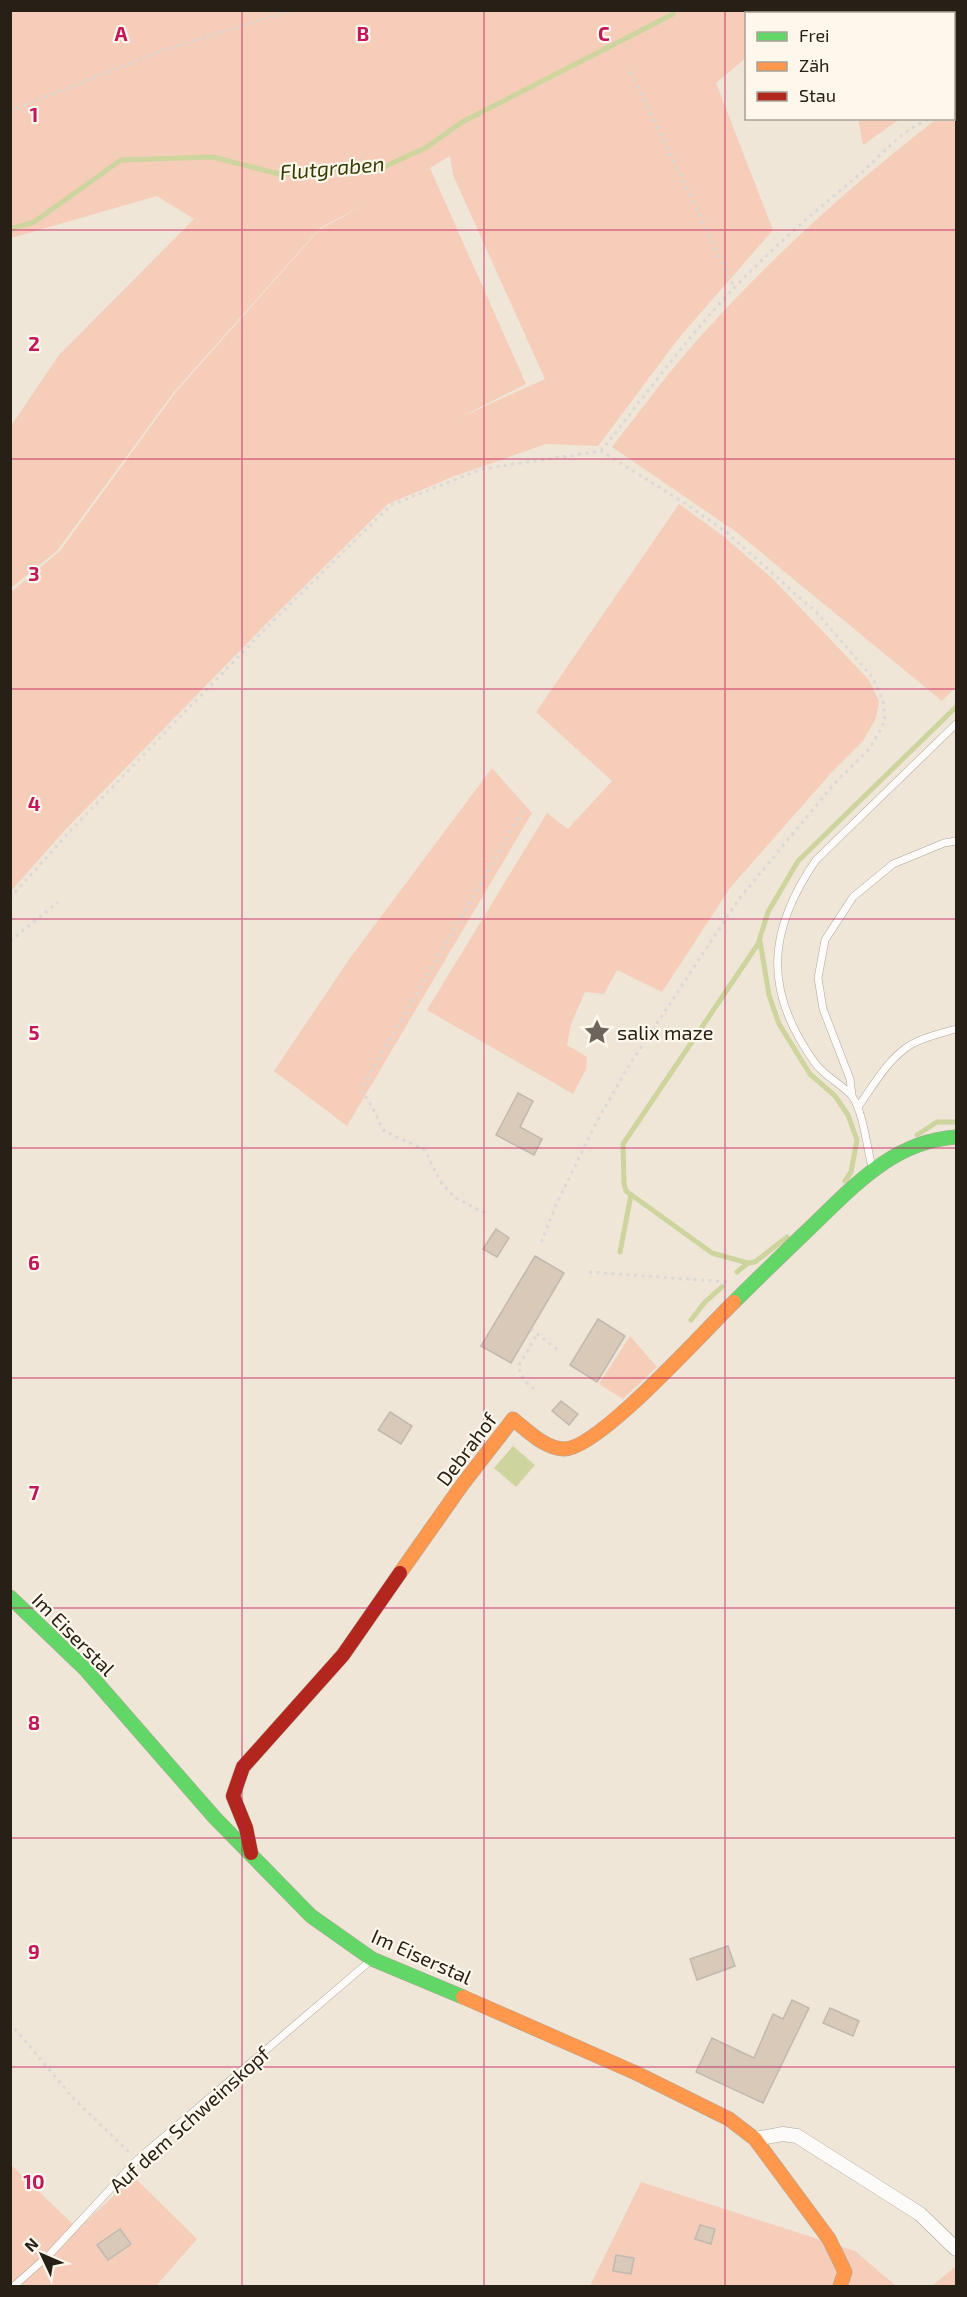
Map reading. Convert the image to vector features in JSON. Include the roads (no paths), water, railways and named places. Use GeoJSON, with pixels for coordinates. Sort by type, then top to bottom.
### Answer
{"type":"FeatureCollection","features":[{"type":"Feature","properties":{"kind":"street","name":"Debrahof"},"geometry":{"type":"LineString","coordinates":[[251,1853],[246,1828],[233,1796],[243,1767],[343,1655],[462,1485],[513,1419],[543,1442],[556,1448],[571,1448],[584,1443],[624,1412],[751,1284],[872,1169],[913,1145],[945,1137],[957,1137]]}},
{"type":"Feature","properties":{"kind":"street","name":"Im Eiserstal"},"geometry":{"type":"LineString","coordinates":[[10,1597],[85,1669],[215,1818],[311,1916],[372,1959],[505,2013],[636,2073],[729,2119],[755,2139],[828,2239],[845,2272],[840,2286]]}},
{"type":"Feature","properties":{"kind":"street"},"geometry":{"type":"LineString","coordinates":[[755,2139],[783,2134],[797,2136],[920,2214],[957,2249]]}},
{"type":"Feature","properties":{"kind":"lane"},"geometry":{"type":"LineString","coordinates":[[852,1095],[838,1086],[815,1064],[786,1013],[780,991],[776,958],[782,925],[800,882],[816,860],[957,724]]}},
{"type":"Feature","properties":{"kind":"lane"},"geometry":{"type":"LineString","coordinates":[[872,1169],[858,1107],[852,1095],[850,1079],[823,1009],[818,978],[825,940],[853,897],[893,864],[944,843],[957,841]]}},
{"type":"Feature","properties":{"kind":"lane"},"geometry":{"type":"LineString","coordinates":[[858,1107],[888,1065],[911,1044],[935,1034],[957,1029]]}},
{"type":"Feature","properties":{"kind":"lane","name":"Auf dem Schweinskopf"},"geometry":{"type":"LineString","coordinates":[[14,2286],[51,2253],[137,2160],[372,1959]]}},
{"type":"Feature","properties":{"kind":"waterway","name":"Flutgraben"},"geometry":{"type":"LineString","coordinates":[[10,229],[34,222],[121,160],[213,157],[279,174],[386,166],[427,147],[462,122],[673,14],[674,10]]}},
{"type":"Feature","properties":{"kind":"waterway"},"geometry":{"type":"LineString","coordinates":[[748,1263],[712,1253],[626,1191],[623,1144],[758,944],[768,912],[798,861],[956,707]]}},
{"type":"Feature","properties":{"kind":"waterway"},"geometry":{"type":"LineString","coordinates":[[760,941],[769,995],[779,1024],[810,1074],[835,1096],[848,1115],[857,1140],[851,1172],[845,1181]]}},
{"type":"Feature","properties":{"kind":"waterway"},"geometry":{"type":"LineString","coordinates":[[917,1135],[937,1122],[956,1122]]}},
{"type":"Feature","properties":{"kind":"waterway"},"geometry":{"type":"LineString","coordinates":[[620,1252],[631,1195]]}},
{"type":"Feature","properties":{"kind":"waterway"},"geometry":{"type":"LineString","coordinates":[[737,1272],[748,1263],[755,1262],[787,1237]]}},
{"type":"Feature","properties":{"kind":"waterway"},"geometry":{"type":"LineString","coordinates":[[691,1320],[705,1302],[722,1287]]}},
{"type":"Feature","properties":{"kind":"place","name":"salix maze"},"geometry":{"type":"Point","coordinates":[597,1032]}}]}
